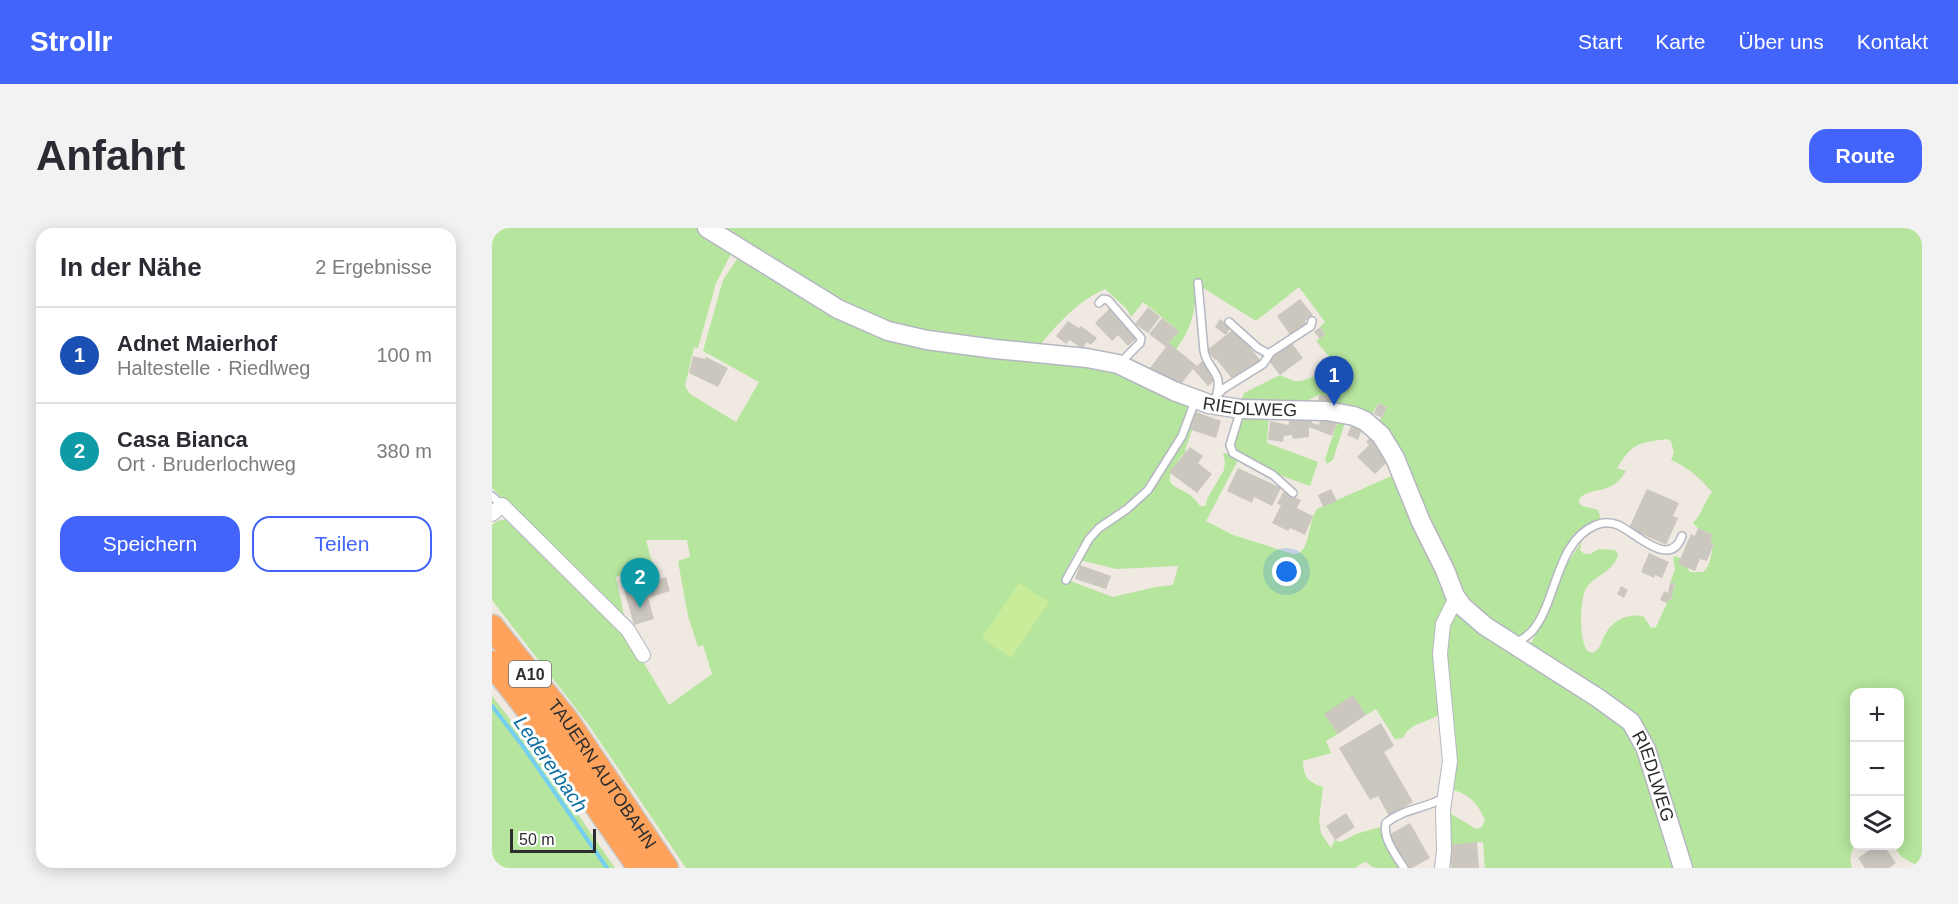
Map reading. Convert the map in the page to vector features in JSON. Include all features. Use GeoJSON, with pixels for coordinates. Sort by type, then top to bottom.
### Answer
{"type":"FeatureCollection","features":[{"type":"Feature","properties":{"kind":"highway","name":"TAUERN AUTOBAHN"},"geometry":{"type":"LineString","coordinates":[[492,627],[567,722],[666,868]]}},
{"type":"Feature","properties":{"kind":"highway","name":"TAUERN AUTOBAHN"},"geometry":{"type":"LineString","coordinates":[[492,663],[545,731],[640,868]]}},
{"type":"Feature","properties":{"kind":"street","name":"RIEDLWEG"},"geometry":{"type":"LineString","coordinates":[[707,228],[838,309],[888,331],[927,340],[1087,358],[1118,364],[1174,391],[1241,409],[1332,411],[1354,416],[1373,427],[1381,435],[1395,458],[1456,598],[1470,614],[1631,722],[1646,749],[1683,868]]}},
{"type":"Feature","properties":{"kind":"street"},"geometry":{"type":"LineString","coordinates":[[495,505],[628,630],[643,655]]}},
{"type":"Feature","properties":{"kind":"street"},"geometry":{"type":"LineString","coordinates":[[1442,868],[1445,797],[1450,761],[1440,654],[1443,624],[1456,598]]}},
{"type":"Feature","properties":{"kind":"lane"},"geometry":{"type":"LineString","coordinates":[[1066,580],[1089,538],[1098,528],[1139,500],[1148,490],[1208,399],[1218,378],[1207,361],[1204,351],[1198,283]]}},
{"type":"Feature","properties":{"kind":"lane"},"geometry":{"type":"LineString","coordinates":[[1098,303],[1103,299],[1108,300],[1142,338],[1140,343],[1118,364]]}},
{"type":"Feature","properties":{"kind":"lane"},"geometry":{"type":"LineString","coordinates":[[1208,399],[1260,366],[1269,354],[1301,334],[1311,326],[1312,321]]}},
{"type":"Feature","properties":{"kind":"lane"},"geometry":{"type":"LineString","coordinates":[[1229,322],[1258,348],[1269,354]]}},
{"type":"Feature","properties":{"kind":"lane"},"geometry":{"type":"LineString","coordinates":[[1241,409],[1230,445],[1233,453],[1280,480],[1293,493]]}},
{"type":"Feature","properties":{"kind":"lane"},"geometry":{"type":"LineString","coordinates":[[1515,644],[1534,629],[1567,555],[1587,530],[1603,523],[1610,523],[1626,529],[1638,539],[1666,550],[1675,547],[1682,536]]}},
{"type":"Feature","properties":{"kind":"lane"},"geometry":{"type":"LineString","coordinates":[[1404,868],[1387,839],[1386,823],[1445,797]]}},
{"type":"Feature","properties":{"kind":"green space"},"geometry":{"type":"Polygon","coordinates":[[[492,228],[702,228],[732,252],[716,283],[698,348],[694,347],[685,386],[690,394],[736,422],[759,382],[703,351],[723,280],[739,256],[853,319],[1107,365],[1191,402],[1177,440],[1142,492],[1093,527],[1077,549],[1062,578],[1113,597],[1173,585],[1178,566],[1116,569],[1080,560],[1092,539],[1103,528],[1139,505],[1149,493],[1165,466],[1176,453],[1188,429],[1192,430],[1186,452],[1174,467],[1170,482],[1186,492],[1200,506],[1206,506],[1207,499],[1224,470],[1223,453],[1230,454],[1237,459],[1237,462],[1206,521],[1233,535],[1293,554],[1300,553],[1304,548],[1317,509],[1398,473],[1449,593],[1439,714],[1410,728],[1403,738],[1395,739],[1376,709],[1366,715],[1353,696],[1325,714],[1338,734],[1326,741],[1331,753],[1303,761],[1307,778],[1323,787],[1319,820],[1321,833],[1331,848],[1335,840],[1341,842],[1356,834],[1380,827],[1402,868],[1376,868],[1366,862],[1355,868],[686,868],[588,724],[492,600],[492,525],[497,521],[508,519],[630,640],[669,705],[712,674],[703,645],[698,647],[688,616],[678,561],[690,557],[687,540],[646,540],[653,566],[616,577],[625,620],[492,488],[492,228]]]}},
{"type":"Feature","properties":{"kind":"green space"},"geometry":{"type":"Polygon","coordinates":[[[715,228],[1922,228],[1922,868],[1916,868],[1916,865],[1902,857],[1896,850],[1904,850],[1904,688],[1850,688],[1850,850],[1852,850],[1850,859],[1852,868],[1687,868],[1644,739],[1530,645],[1548,610],[1564,568],[1582,541],[1580,550],[1584,554],[1590,554],[1599,549],[1615,550],[1618,554],[1610,568],[1587,587],[1582,600],[1582,638],[1587,651],[1593,653],[1599,647],[1609,628],[1622,618],[1644,617],[1651,628],[1656,627],[1669,599],[1671,600],[1675,584],[1670,583],[1675,569],[1673,556],[1681,558],[1690,572],[1703,572],[1706,569],[1714,544],[1710,542],[1713,535],[1693,523],[1712,492],[1693,473],[1671,460],[1674,453],[1671,441],[1667,439],[1643,443],[1632,448],[1617,468],[1626,471],[1620,479],[1608,488],[1585,494],[1580,498],[1579,503],[1582,506],[1598,510],[1601,520],[1580,532],[1571,542],[1558,565],[1534,622],[1524,633],[1512,636],[1469,609],[1377,425],[1387,407],[1378,403],[1370,419],[1335,408],[1336,397],[1319,395],[1300,404],[1240,405],[1244,393],[1280,375],[1294,381],[1301,381],[1334,370],[1332,360],[1316,341],[1325,334],[1320,327],[1325,322],[1299,287],[1256,321],[1200,286],[1196,280],[1196,299],[1190,325],[1176,349],[1169,343],[1179,331],[1143,302],[1131,317],[1126,308],[1105,289],[1076,307],[1037,348],[960,341],[863,318],[715,228]]]}},
{"type":"Feature","properties":{"kind":"green space"},"geometry":{"type":"Polygon","coordinates":[[[1269,414],[1267,443],[1318,462],[1310,486],[1282,476],[1235,449],[1235,440],[1243,416],[1269,414]]]}},
{"type":"Feature","properties":{"kind":"green space"},"geometry":{"type":"Polygon","coordinates":[[[1339,417],[1370,432],[1345,422],[1333,460],[1327,464],[1325,459],[1339,417]]]}},
{"type":"Feature","properties":{"kind":"green space"},"geometry":{"type":"Polygon","coordinates":[[[1019,583],[1049,602],[1011,658],[982,638],[1019,583]]]}},
{"type":"Feature","properties":{"kind":"green space"},"geometry":{"type":"Polygon","coordinates":[[[1455,611],[1629,724],[1661,826],[1666,851],[1674,868],[1485,868],[1483,842],[1449,845],[1448,812],[1476,829],[1482,827],[1485,820],[1472,800],[1450,789],[1444,638],[1455,611]]]}},
{"type":"Feature","properties":{"kind":"green space"},"geometry":{"type":"Polygon","coordinates":[[[492,696],[528,742],[615,868],[492,868],[492,696]]]}},
{"type":"Feature","properties":{"kind":"building"},"geometry":{"type":"Polygon","coordinates":[[[1300,299],[1313,315],[1305,321],[1307,324],[1291,336],[1277,316],[1300,299]]]}},
{"type":"Feature","properties":{"kind":"building"},"geometry":{"type":"Polygon","coordinates":[[[1148,307],[1160,317],[1148,333],[1135,324],[1148,307]]]}},
{"type":"Feature","properties":{"kind":"building"},"geometry":{"type":"Polygon","coordinates":[[[1110,308],[1137,338],[1128,346],[1118,335],[1112,341],[1095,323],[1110,308]]]}},
{"type":"Feature","properties":{"kind":"building"},"geometry":{"type":"Polygon","coordinates":[[[1162,318],[1179,331],[1169,343],[1197,366],[1202,361],[1217,378],[1208,386],[1193,369],[1176,390],[1149,369],[1166,347],[1149,334],[1162,318]]]}},
{"type":"Feature","properties":{"kind":"building"},"geometry":{"type":"Polygon","coordinates":[[[1220,319],[1231,327],[1226,335],[1215,327],[1220,319]]]}},
{"type":"Feature","properties":{"kind":"building"},"geometry":{"type":"Polygon","coordinates":[[[1068,321],[1079,328],[1081,326],[1097,338],[1091,345],[1087,342],[1082,349],[1070,340],[1066,344],[1056,336],[1068,321]]]}},
{"type":"Feature","properties":{"kind":"building"},"geometry":{"type":"Polygon","coordinates":[[[1320,327],[1325,334],[1320,339],[1314,332],[1320,327]]]}},
{"type":"Feature","properties":{"kind":"building"},"geometry":{"type":"Polygon","coordinates":[[[1235,328],[1260,360],[1234,381],[1207,350],[1235,328]]]}},
{"type":"Feature","properties":{"kind":"building"},"geometry":{"type":"Polygon","coordinates":[[[1291,342],[1303,358],[1280,375],[1268,360],[1291,342]]]}},
{"type":"Feature","properties":{"kind":"building"},"geometry":{"type":"Polygon","coordinates":[[[693,356],[705,359],[706,357],[728,368],[718,387],[689,373],[693,356]]]}},
{"type":"Feature","properties":{"kind":"building"},"geometry":{"type":"Polygon","coordinates":[[[1319,395],[1331,396],[1330,402],[1318,401],[1319,395]]]}},
{"type":"Feature","properties":{"kind":"building"},"geometry":{"type":"Polygon","coordinates":[[[1378,403],[1387,407],[1382,418],[1374,414],[1378,403]]]}},
{"type":"Feature","properties":{"kind":"building"},"geometry":{"type":"Polygon","coordinates":[[[1193,411],[1221,421],[1216,438],[1188,429],[1193,411]]]}},
{"type":"Feature","properties":{"kind":"building"},"geometry":{"type":"Polygon","coordinates":[[[1311,412],[1312,423],[1319,425],[1322,415],[1338,420],[1332,436],[1309,427],[1309,437],[1293,439],[1292,435],[1284,436],[1283,442],[1268,440],[1270,421],[1289,425],[1288,415],[1311,412]]]}},
{"type":"Feature","properties":{"kind":"building"},"geometry":{"type":"Polygon","coordinates":[[[1352,424],[1362,428],[1358,440],[1347,435],[1352,424]]]}},
{"type":"Feature","properties":{"kind":"building"},"geometry":{"type":"Polygon","coordinates":[[[1373,435],[1390,459],[1375,474],[1357,457],[1369,445],[1366,442],[1373,435]]]}},
{"type":"Feature","properties":{"kind":"building"},"geometry":{"type":"Polygon","coordinates":[[[1190,447],[1203,456],[1198,463],[1212,474],[1197,493],[1169,472],[1190,447]]]}},
{"type":"Feature","properties":{"kind":"building"},"geometry":{"type":"Polygon","coordinates":[[[1238,468],[1281,488],[1272,506],[1254,497],[1252,503],[1227,491],[1238,468]]]}},
{"type":"Feature","properties":{"kind":"building"},"geometry":{"type":"Polygon","coordinates":[[[1331,489],[1337,501],[1323,507],[1318,495],[1331,489]]]}},
{"type":"Feature","properties":{"kind":"building"},"geometry":{"type":"Polygon","coordinates":[[[1647,489],[1679,503],[1673,516],[1678,518],[1666,545],[1629,528],[1647,489]]]}},
{"type":"Feature","properties":{"kind":"building"},"geometry":{"type":"Polygon","coordinates":[[[1283,492],[1301,500],[1297,508],[1313,516],[1305,535],[1290,528],[1288,531],[1272,523],[1281,505],[1277,504],[1283,492]]]}},
{"type":"Feature","properties":{"kind":"building"},"geometry":{"type":"Polygon","coordinates":[[[1698,528],[1713,535],[1710,542],[1714,544],[1707,561],[1700,559],[1695,571],[1678,564],[1691,534],[1695,536],[1698,528]]]}},
{"type":"Feature","properties":{"kind":"building"},"geometry":{"type":"Polygon","coordinates":[[[1649,553],[1669,562],[1662,578],[1655,575],[1654,578],[1641,572],[1649,553]]]}},
{"type":"Feature","properties":{"kind":"building"},"geometry":{"type":"Polygon","coordinates":[[[1080,565],[1111,576],[1106,589],[1075,579],[1080,565]]]}},
{"type":"Feature","properties":{"kind":"building"},"geometry":{"type":"Polygon","coordinates":[[[666,577],[670,591],[648,598],[654,619],[634,625],[624,590],[666,577]]]}},
{"type":"Feature","properties":{"kind":"building"},"geometry":{"type":"Polygon","coordinates":[[[1670,583],[1675,583],[1671,600],[1669,599],[1667,603],[1660,600],[1664,591],[1668,593],[1670,583]]]}},
{"type":"Feature","properties":{"kind":"building"},"geometry":{"type":"Polygon","coordinates":[[[1621,586],[1628,590],[1624,598],[1617,594],[1621,586]]]}},
{"type":"Feature","properties":{"kind":"building"},"geometry":{"type":"Polygon","coordinates":[[[1353,695],[1366,715],[1338,734],[1324,714],[1353,695]]]}},
{"type":"Feature","properties":{"kind":"building"},"geometry":{"type":"Polygon","coordinates":[[[1381,723],[1394,746],[1384,752],[1413,802],[1389,816],[1378,796],[1370,800],[1339,748],[1381,723]]]}},
{"type":"Feature","properties":{"kind":"building"},"geometry":{"type":"Polygon","coordinates":[[[1346,813],[1355,827],[1335,840],[1326,826],[1346,813]]]}},
{"type":"Feature","properties":{"kind":"building"},"geometry":{"type":"Polygon","coordinates":[[[1410,823],[1430,858],[1412,868],[1406,868],[1387,836],[1410,823]]]}},
{"type":"Feature","properties":{"kind":"building"},"geometry":{"type":"Polygon","coordinates":[[[1477,842],[1479,868],[1451,868],[1449,845],[1477,842]]]}},
{"type":"Feature","properties":{"kind":"building"},"geometry":{"type":"Polygon","coordinates":[[[1870,850],[1887,850],[1896,863],[1889,868],[1865,868],[1858,858],[1870,850]]]}},
{"type":"Feature","properties":{"kind":"waterway","name":"Ledererbach"},"geometry":{"type":"LineString","coordinates":[[492,706],[522,745],[607,868]]}},
{"type":"Feature","properties":{"kind":"place","name":"Adnet Maierhof"},"geometry":{"type":"Point","coordinates":[1334,406]}},
{"type":"Feature","properties":{"kind":"place","name":"Casa Bianca"},"geometry":{"type":"Point","coordinates":[640,608]}}]}
